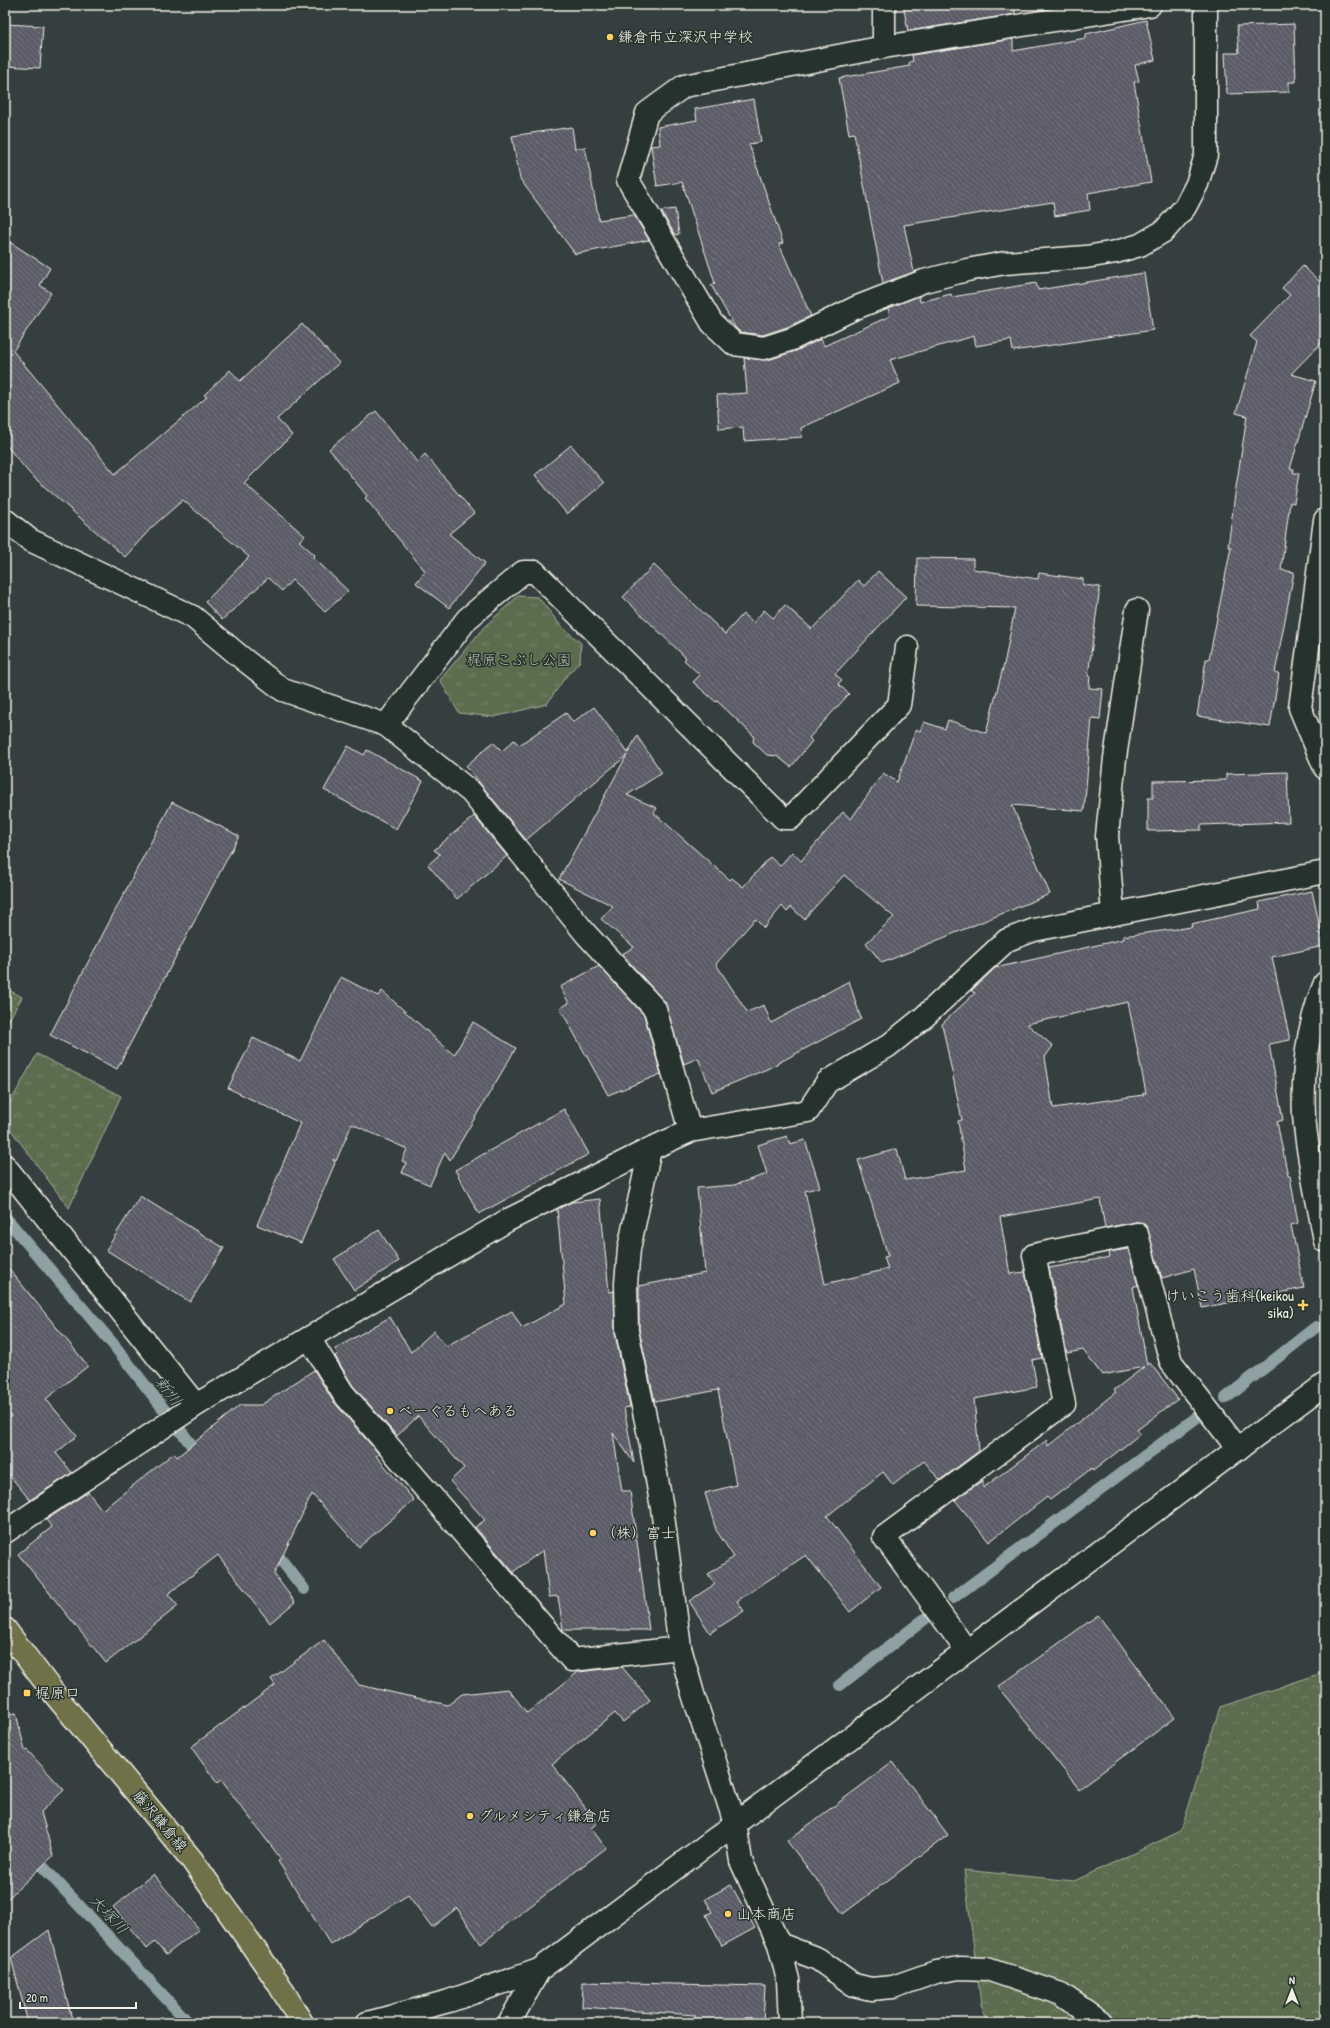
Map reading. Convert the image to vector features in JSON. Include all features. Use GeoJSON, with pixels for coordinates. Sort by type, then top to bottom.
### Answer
{"type":"FeatureCollection","features":[{"type":"Feature","properties":{"kind":"main road","name":"藤沢鎌倉線"},"geometry":{"type":"LineString","coordinates":[[5,1629],[56,1696],[192,1860],[277,1981],[302,2023]]}},
{"type":"Feature","properties":{"kind":"street"},"geometry":{"type":"LineString","coordinates":[[884,5],[884,47]]}},
{"type":"Feature","properties":{"kind":"street"},"geometry":{"type":"LineString","coordinates":[[1150,5],[884,47],[684,86],[647,113],[628,180],[712,323],[734,344],[764,348],[792,339],[855,308],[924,281],[1005,263],[1086,257],[1116,252],[1140,245],[1164,231],[1185,207],[1197,184],[1206,155],[1206,5]]}},
{"type":"Feature","properties":{"kind":"street"},"geometry":{"type":"LineString","coordinates":[[5,520],[30,540],[193,617],[242,658],[284,690],[386,725],[471,792],[586,934],[656,1009],[690,1131]]}},
{"type":"Feature","properties":{"kind":"street"},"geometry":{"type":"LineString","coordinates":[[1325,520],[1300,708],[1325,768]]}},
{"type":"Feature","properties":{"kind":"street"},"geometry":{"type":"LineString","coordinates":[[386,725],[467,619],[523,572],[535,572],[783,818],[790,818],[899,705],[907,647]]}},
{"type":"Feature","properties":{"kind":"street"},"geometry":{"type":"LineString","coordinates":[[1114,914],[1107,836],[1115,758],[1137,610]]}},
{"type":"Feature","properties":{"kind":"street"},"geometry":{"type":"LineString","coordinates":[[5,1532],[196,1405],[508,1220],[650,1149],[690,1131],[808,1111],[827,1082],[888,1046],[924,1017],[1007,940],[1034,930],[1325,872]]}},
{"type":"Feature","properties":{"kind":"street"},"geometry":{"type":"LineString","coordinates":[[1325,983],[1311,1024],[1306,1066],[1304,1114],[1325,1241]]}},
{"type":"Feature","properties":{"kind":"street"},"geometry":{"type":"LineString","coordinates":[[650,1149],[629,1249],[626,1283],[627,1331],[650,1440],[662,1508],[680,1648],[693,1694],[735,1823],[741,1861],[780,1944],[788,1980],[790,2023]]}},
{"type":"Feature","properties":{"kind":"street"},"geometry":{"type":"LineString","coordinates":[[5,1166],[196,1405]]}},
{"type":"Feature","properties":{"kind":"street"},"geometry":{"type":"LineString","coordinates":[[967,1651],[884,1537],[1064,1404],[1034,1255],[1137,1234],[1171,1362],[1238,1449]]}},
{"type":"Feature","properties":{"kind":"street"},"geometry":{"type":"LineString","coordinates":[[309,1338],[343,1393],[572,1660],[680,1648]]}},
{"type":"Feature","properties":{"kind":"street"},"geometry":{"type":"LineString","coordinates":[[367,2023],[449,2001],[539,1970],[1325,1384]]}},
{"type":"Feature","properties":{"kind":"street"},"geometry":{"type":"LineString","coordinates":[[780,1944],[818,1959],[854,1985],[871,1990],[893,1987],[936,1972],[960,1968],[987,1970],[1061,1994],[1103,2023]]}},
{"type":"Feature","properties":{"kind":"street"},"geometry":{"type":"LineString","coordinates":[[509,2023],[539,1970]]}},
{"type":"Feature","properties":{"kind":"green space","name":"梶原こぶし公園"},"geometry":{"type":"Polygon","coordinates":[[[518,596],[538,597],[561,626],[581,643],[580,661],[564,679],[547,704],[494,717],[459,713],[440,680],[484,627],[518,596]]]}},
{"type":"Feature","properties":{"kind":"green space"},"geometry":{"type":"Polygon","coordinates":[[[5,988],[22,997],[5,1027],[5,988]]]}},
{"type":"Feature","properties":{"kind":"green space"},"geometry":{"type":"Polygon","coordinates":[[[37,1054],[121,1096],[69,1208],[5,1122],[5,1112],[37,1054]]]}},
{"type":"Feature","properties":{"kind":"green space"},"geometry":{"type":"Polygon","coordinates":[[[1325,1672],[1325,2023],[988,2023],[981,2004],[964,1870],[1074,1881],[1181,1831],[1220,1707],[1325,1672]]]}},
{"type":"Feature","properties":{"kind":"building"},"geometry":{"type":"Polygon","coordinates":[[[903,5],[1015,5],[1015,14],[908,31],[903,5]]]}},
{"type":"Feature","properties":{"kind":"building"},"geometry":{"type":"Polygon","coordinates":[[[1146,20],[1155,60],[1135,65],[1139,81],[1134,82],[1151,182],[1088,193],[1090,210],[1055,216],[1053,202],[904,225],[914,272],[883,283],[854,133],[849,134],[839,78],[910,66],[909,62],[913,61],[912,55],[1013,39],[1013,51],[1086,38],[1086,34],[1146,20]]]}},
{"type":"Feature","properties":{"kind":"building"},"geometry":{"type":"Polygon","coordinates":[[[5,24],[43,26],[40,68],[5,66],[5,24]]]}},
{"type":"Feature","properties":{"kind":"building"},"geometry":{"type":"Polygon","coordinates":[[[1294,24],[1296,82],[1289,82],[1289,92],[1227,94],[1225,53],[1239,53],[1237,26],[1294,24]]]}},
{"type":"Feature","properties":{"kind":"building"},"geometry":{"type":"Polygon","coordinates":[[[754,99],[761,142],[749,144],[783,243],[779,244],[811,316],[787,327],[763,335],[740,332],[735,327],[711,285],[715,283],[682,182],[657,186],[651,146],[660,145],[658,127],[697,120],[695,109],[754,99]]]}},
{"type":"Feature","properties":{"kind":"building"},"geometry":{"type":"Polygon","coordinates":[[[572,127],[575,149],[585,147],[599,220],[634,215],[649,240],[575,254],[520,179],[512,136],[572,127]]]}},
{"type":"Feature","properties":{"kind":"building"},"geometry":{"type":"Polygon","coordinates":[[[675,209],[679,234],[675,235],[661,211],[675,209]]]}},
{"type":"Feature","properties":{"kind":"building"},"geometry":{"type":"Polygon","coordinates":[[[5,239],[50,268],[40,285],[51,293],[13,351],[115,474],[207,397],[204,395],[230,370],[240,381],[302,324],[339,363],[277,419],[292,435],[244,483],[305,536],[299,541],[315,555],[313,557],[348,591],[325,612],[292,580],[282,591],[268,578],[222,620],[205,602],[249,557],[183,500],[152,527],[125,557],[30,474],[5,444],[5,239]]]}},
{"type":"Feature","properties":{"kind":"building"},"geometry":{"type":"Polygon","coordinates":[[[1303,266],[1325,287],[1325,339],[1291,374],[1316,381],[1290,469],[1294,469],[1293,473],[1299,473],[1294,503],[1290,502],[1281,570],[1294,572],[1275,673],[1279,674],[1270,727],[1197,716],[1206,659],[1209,659],[1231,547],[1228,547],[1247,416],[1236,413],[1257,342],[1250,336],[1290,295],[1282,288],[1303,266]]]}},
{"type":"Feature","properties":{"kind":"building"},"geometry":{"type":"Polygon","coordinates":[[[1144,273],[1153,330],[1013,351],[1011,340],[976,346],[974,336],[890,360],[900,383],[801,428],[802,437],[744,441],[743,427],[719,429],[717,395],[747,393],[744,358],[768,360],[796,351],[821,339],[824,346],[890,316],[888,308],[919,296],[920,302],[951,294],[952,297],[1036,283],[1038,290],[1144,273]]]}},
{"type":"Feature","properties":{"kind":"building"},"geometry":{"type":"Polygon","coordinates":[[[376,411],[417,462],[425,454],[474,513],[449,534],[485,563],[449,608],[416,583],[425,571],[365,498],[367,496],[329,449],[376,411]]]}},
{"type":"Feature","properties":{"kind":"building"},"geometry":{"type":"Polygon","coordinates":[[[571,445],[604,483],[567,514],[535,475],[571,445]]]}},
{"type":"Feature","properties":{"kind":"building"},"geometry":{"type":"Polygon","coordinates":[[[917,558],[973,559],[973,569],[1038,579],[1039,573],[1083,579],[1083,585],[1100,587],[1088,676],[1090,676],[1089,688],[1103,689],[1100,719],[1092,718],[1084,811],[1012,805],[1050,894],[882,963],[866,943],[894,917],[844,875],[804,919],[791,907],[787,912],[782,906],[764,928],[755,919],[716,964],[747,1012],[764,1005],[771,1023],[849,981],[861,1019],[767,1069],[712,1092],[698,1058],[684,1064],[664,1001],[622,954],[634,947],[601,919],[613,906],[559,879],[627,755],[526,840],[466,766],[493,742],[502,751],[514,740],[519,745],[566,713],[573,722],[594,707],[628,753],[637,736],[662,773],[627,795],[657,808],[654,813],[730,880],[732,878],[743,887],[770,857],[780,866],[792,852],[801,861],[843,812],[851,819],[883,773],[897,782],[916,729],[920,731],[924,722],[945,729],[948,720],[986,733],[1005,660],[1015,608],[916,606],[917,558]]]}},
{"type":"Feature","properties":{"kind":"building"},"geometry":{"type":"Polygon","coordinates":[[[654,565],[725,634],[743,614],[753,623],[764,610],[773,618],[785,605],[812,629],[858,580],[864,586],[878,571],[906,597],[835,674],[842,680],[838,684],[849,694],[809,738],[812,741],[791,767],[777,756],[767,755],[753,742],[754,736],[717,701],[716,702],[693,682],[700,675],[684,660],[686,658],[623,597],[654,565]]]}},
{"type":"Feature","properties":{"kind":"building"},"geometry":{"type":"Polygon","coordinates":[[[348,746],[364,755],[367,750],[423,781],[396,829],[324,790],[348,746]]]}},
{"type":"Feature","properties":{"kind":"building"},"geometry":{"type":"Polygon","coordinates":[[[1287,772],[1289,822],[1201,825],[1201,830],[1148,831],[1148,798],[1153,798],[1153,781],[1226,780],[1226,774],[1287,772]]]}},
{"type":"Feature","properties":{"kind":"building"},"geometry":{"type":"Polygon","coordinates":[[[172,802],[239,836],[117,1069],[50,1035],[172,802]]]}},
{"type":"Feature","properties":{"kind":"building"},"geometry":{"type":"Polygon","coordinates":[[[474,816],[507,856],[457,899],[428,865],[440,854],[434,850],[474,816]]]}},
{"type":"Feature","properties":{"kind":"building"},"geometry":{"type":"Polygon","coordinates":[[[1312,891],[1324,946],[1272,957],[1290,1040],[1269,1044],[1283,1120],[1277,1122],[1288,1176],[1290,1176],[1298,1223],[1291,1225],[1304,1288],[1202,1308],[1194,1269],[1162,1278],[1146,1226],[1141,1222],[1135,1222],[1105,1228],[1100,1199],[1000,1217],[1010,1274],[1025,1272],[1042,1358],[1032,1360],[1037,1387],[974,1399],[979,1451],[940,1480],[924,1461],[893,1485],[883,1472],[827,1516],[881,1587],[850,1612],[806,1555],[737,1601],[744,1611],[710,1633],[689,1601],[715,1584],[708,1574],[734,1557],[716,1530],[705,1493],[736,1485],[718,1390],[655,1402],[639,1330],[639,1286],[705,1273],[697,1188],[734,1185],[767,1174],[758,1145],[787,1136],[790,1144],[805,1140],[820,1187],[805,1191],[825,1284],[888,1269],[884,1257],[888,1256],[858,1160],[897,1149],[905,1180],[966,1170],[958,1121],[962,1120],[942,1024],[975,993],[971,991],[995,968],[1124,939],[1123,936],[1192,927],[1191,924],[1260,909],[1259,902],[1312,891]],[[1128,1002],[1027,1024],[1053,1046],[1045,1057],[1053,1108],[1143,1095],[1143,1093],[1146,1093],[1128,1002]]]}},
{"type":"Feature","properties":{"kind":"building"},"geometry":{"type":"Polygon","coordinates":[[[599,966],[644,1015],[661,1074],[608,1095],[560,1008],[569,1003],[560,987],[599,966]]]}},
{"type":"Feature","properties":{"kind":"building"},"geometry":{"type":"Polygon","coordinates":[[[341,977],[378,996],[382,991],[454,1055],[473,1022],[516,1048],[450,1160],[445,1152],[430,1185],[402,1173],[406,1163],[402,1161],[407,1149],[352,1124],[336,1161],[333,1159],[335,1163],[301,1243],[257,1225],[300,1123],[228,1088],[253,1038],[300,1061],[341,977]]]}},
{"type":"Feature","properties":{"kind":"building"},"geometry":{"type":"Polygon","coordinates":[[[564,1109],[589,1154],[479,1214],[455,1170],[564,1109]]]}},
{"type":"Feature","properties":{"kind":"building"},"geometry":{"type":"Polygon","coordinates":[[[140,1196],[224,1248],[190,1302],[106,1250],[140,1196]]]}},
{"type":"Feature","properties":{"kind":"building"},"geometry":{"type":"Polygon","coordinates":[[[600,1199],[609,1292],[614,1291],[615,1334],[630,1407],[624,1408],[634,1463],[613,1433],[622,1491],[630,1491],[649,1630],[563,1630],[558,1596],[549,1597],[543,1550],[513,1572],[475,1527],[485,1520],[450,1481],[464,1468],[418,1416],[397,1436],[353,1386],[335,1356],[338,1353],[335,1349],[390,1317],[411,1352],[434,1331],[446,1346],[512,1311],[522,1328],[566,1304],[557,1209],[572,1202],[600,1199]]]}},
{"type":"Feature","properties":{"kind":"building"},"geometry":{"type":"Polygon","coordinates":[[[379,1230],[399,1261],[354,1290],[334,1259],[379,1230]]]}},
{"type":"Feature","properties":{"kind":"building"},"geometry":{"type":"Polygon","coordinates":[[[1128,1249],[1138,1285],[1133,1287],[1147,1365],[1150,1363],[1178,1399],[1137,1430],[1140,1434],[1093,1471],[1092,1468],[1050,1500],[1047,1497],[989,1542],[955,1500],[983,1480],[983,1488],[1047,1440],[1048,1446],[1116,1392],[1114,1390],[1144,1367],[1102,1375],[1083,1350],[1067,1353],[1049,1268],[1110,1257],[1109,1252],[1128,1249]]]}},
{"type":"Feature","properties":{"kind":"building"},"geometry":{"type":"Polygon","coordinates":[[[5,1264],[88,1366],[46,1399],[77,1436],[56,1453],[72,1473],[30,1500],[5,1470],[5,1264]]]}},
{"type":"Feature","properties":{"kind":"building"},"geometry":{"type":"Polygon","coordinates":[[[314,1370],[333,1401],[379,1454],[376,1456],[414,1500],[359,1547],[312,1494],[274,1574],[295,1602],[270,1623],[218,1555],[168,1594],[178,1606],[106,1663],[18,1554],[52,1527],[46,1520],[88,1492],[102,1510],[174,1453],[177,1457],[240,1405],[261,1405],[314,1370]]]}},
{"type":"Feature","properties":{"kind":"building"},"geometry":{"type":"Polygon","coordinates":[[[1098,1615],[1175,1718],[1079,1789],[998,1687],[1098,1615]]]}},
{"type":"Feature","properties":{"kind":"building"},"geometry":{"type":"Polygon","coordinates":[[[324,1640],[359,1685],[448,1705],[462,1694],[508,1689],[527,1713],[578,1672],[622,1667],[650,1700],[623,1722],[615,1713],[552,1764],[597,1823],[591,1828],[606,1848],[481,1944],[457,1908],[432,1927],[408,1895],[330,1944],[278,1861],[281,1859],[221,1780],[217,1783],[191,1747],[275,1685],[271,1679],[324,1640]]]}},
{"type":"Feature","properties":{"kind":"building"},"geometry":{"type":"Polygon","coordinates":[[[16,1713],[25,1751],[27,1750],[64,1790],[41,1812],[53,1856],[5,1901],[5,1715],[16,1713]]]}},
{"type":"Feature","properties":{"kind":"building"},"geometry":{"type":"Polygon","coordinates":[[[893,1762],[948,1835],[843,1914],[787,1841],[893,1762]]]}},
{"type":"Feature","properties":{"kind":"building"},"geometry":{"type":"Polygon","coordinates":[[[153,1874],[199,1929],[166,1955],[155,1942],[147,1949],[113,1907],[153,1874]]]}},
{"type":"Feature","properties":{"kind":"building","name":"山本商店"},"geometry":{"type":"Polygon","coordinates":[[[731,1885],[755,1928],[722,1946],[706,1915],[712,1912],[705,1899],[731,1885]]]}},
{"type":"Feature","properties":{"kind":"building"},"geometry":{"type":"Polygon","coordinates":[[[49,1930],[73,2023],[28,2023],[11,1958],[49,1930]]]}},
{"type":"Feature","properties":{"kind":"building"},"geometry":{"type":"Polygon","coordinates":[[[583,1982],[765,1986],[763,2023],[694,2023],[695,2015],[582,2007],[583,1982]]]}},
{"type":"Feature","properties":{"kind":"waterway","name":"新川"},"geometry":{"type":"LineString","coordinates":[[5,1217],[113,1344],[201,1457]]}},
{"type":"Feature","properties":{"kind":"waterway"},"geometry":{"type":"LineString","coordinates":[[1226,1398],[1316,1327]]}},
{"type":"Feature","properties":{"kind":"waterway"},"geometry":{"type":"LineString","coordinates":[[953,1598],[1196,1418]]}},
{"type":"Feature","properties":{"kind":"waterway","name":"新川"},"geometry":{"type":"LineString","coordinates":[[271,1547],[304,1589]]}},
{"type":"Feature","properties":{"kind":"waterway"},"geometry":{"type":"LineString","coordinates":[[840,1685],[926,1618]]}},
{"type":"Feature","properties":{"kind":"waterway","name":"大塚川"},"geometry":{"type":"LineString","coordinates":[[31,1854],[189,2023]]}},
{"type":"Feature","properties":{"kind":"place","name":"鎌倉市立深沢中学校"},"geometry":{"type":"Point","coordinates":[610,37]}},
{"type":"Feature","properties":{"kind":"place","name":"けいこう歯科(keikou sika)"},"geometry":{"type":"Point","coordinates":[1303,1305]}},
{"type":"Feature","properties":{"kind":"place","name":"べーぐるもへある"},"geometry":{"type":"Point","coordinates":[390,1411]}},
{"type":"Feature","properties":{"kind":"place","name":"（株）富士"},"geometry":{"type":"Point","coordinates":[593,1533]}},
{"type":"Feature","properties":{"kind":"place","name":"梶原口"},"geometry":{"type":"Point","coordinates":[27,1693]}},
{"type":"Feature","properties":{"kind":"place","name":"グルメシティ鎌倉店"},"geometry":{"type":"Point","coordinates":[470,1816]}},
{"type":"Feature","properties":{"kind":"place","name":"山本商店"},"geometry":{"type":"Point","coordinates":[728,1914]}}]}
